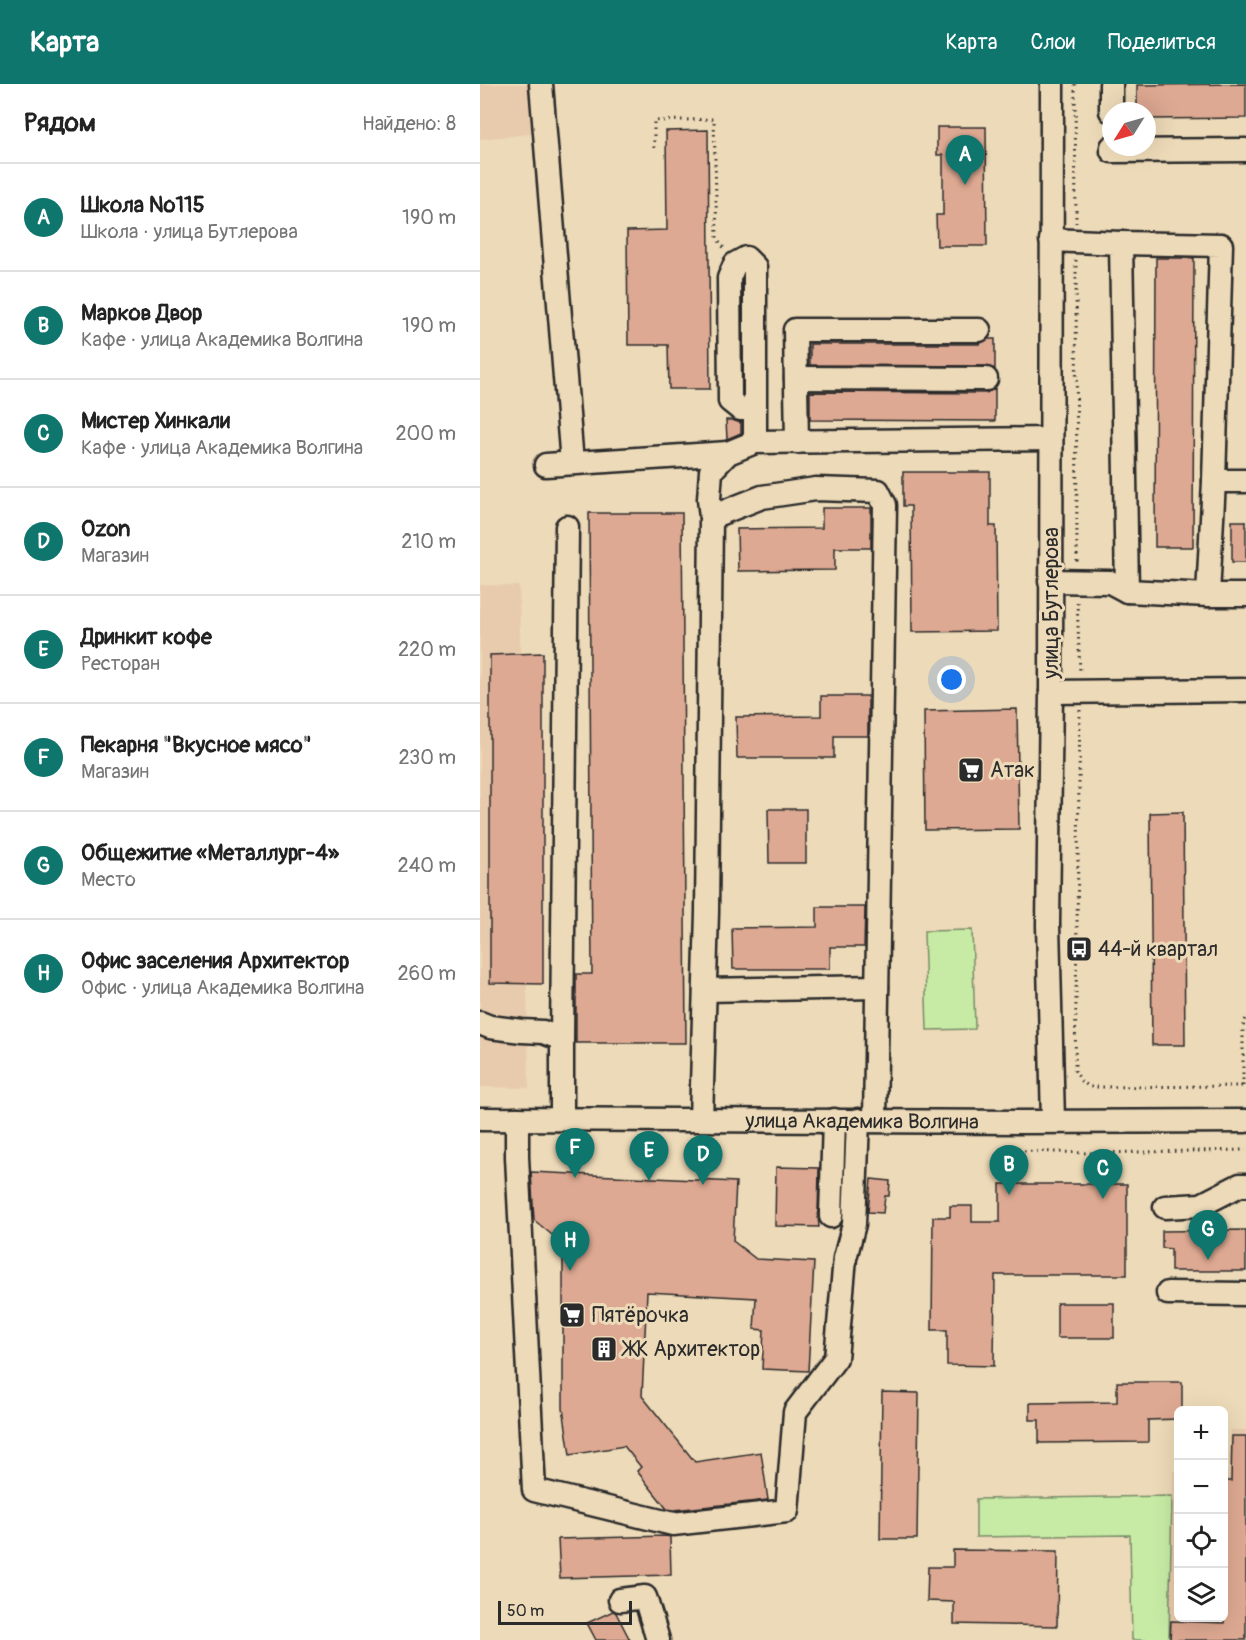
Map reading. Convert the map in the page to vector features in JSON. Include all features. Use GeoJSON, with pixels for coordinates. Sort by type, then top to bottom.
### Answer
{"type":"FeatureCollection","features":[{"type":"Feature","properties":{"kind":"street"},"geometry":{"type":"LineString","coordinates":[[541,84],[572,463]]}},
{"type":"Feature","properties":{"kind":"street","name":"улица Бутлерова"},"geometry":{"type":"LineString","coordinates":[[1052,84],[1051,692],[1048,926],[1053,1121]]}},
{"type":"Feature","properties":{"kind":"street"},"geometry":{"type":"LineString","coordinates":[[1111,84],[1111,102]]}},
{"type":"Feature","properties":{"kind":"street"},"geometry":{"type":"LineString","coordinates":[[1156,151],[1246,150]]}},
{"type":"Feature","properties":{"kind":"street"},"geometry":{"type":"LineString","coordinates":[[1051,240],[1221,245],[1208,595]]}},
{"type":"Feature","properties":{"kind":"street"},"geometry":{"type":"LineString","coordinates":[[1121,243],[1127,591]]}},
{"type":"Feature","properties":{"kind":"street"},"geometry":{"type":"LineString","coordinates":[[735,264],[746,258],[755,267],[755,442]]}},
{"type":"Feature","properties":{"kind":"street"},"geometry":{"type":"LineString","coordinates":[[797,435],[795,330],[979,330]]}},
{"type":"Feature","properties":{"kind":"street"},"geometry":{"type":"LineString","coordinates":[[796,378],[986,379]]}},
{"type":"Feature","properties":{"kind":"street"},"geometry":{"type":"LineString","coordinates":[[546,465],[728,453],[755,442],[797,435],[985,427]]}},
{"type":"Feature","properties":{"kind":"street"},"geometry":{"type":"LineString","coordinates":[[797,435],[1051,439]]}},
{"type":"Feature","properties":{"kind":"street"},"geometry":{"type":"LineString","coordinates":[[701,1120],[707,912],[711,517],[709,498],[711,471],[728,453]]}},
{"type":"Feature","properties":{"kind":"street"},"geometry":{"type":"LineString","coordinates":[[1214,481],[1246,481]]}},
{"type":"Feature","properties":{"kind":"street"},"geometry":{"type":"LineString","coordinates":[[517,1119],[534,1490],[673,1524],[787,1511],[795,1412],[836,1358],[845,1258],[854,1224],[866,1120],[877,987],[885,505],[878,491],[816,489],[762,496],[711,517]]}},
{"type":"Feature","properties":{"kind":"street"},"geometry":{"type":"LineString","coordinates":[[562,1119],[567,527]]}},
{"type":"Feature","properties":{"kind":"street"},"geometry":{"type":"LineString","coordinates":[[1050,581],[1110,582],[1127,591],[1246,595]]}},
{"type":"Feature","properties":{"kind":"street"},"geometry":{"type":"LineString","coordinates":[[1051,692],[1246,690]]}},
{"type":"Feature","properties":{"kind":"street"},"geometry":{"type":"LineString","coordinates":[[705,990],[877,987]]}},
{"type":"Feature","properties":{"kind":"street"},"geometry":{"type":"LineString","coordinates":[[480,1023],[522,1031],[543,1032],[562,1039]]}},
{"type":"Feature","properties":{"kind":"street","name":"улица Академика Волгина"},"geometry":{"type":"LineString","coordinates":[[480,1119],[1246,1121]]}},
{"type":"Feature","properties":{"kind":"street"},"geometry":{"type":"LineString","coordinates":[[831,1216],[834,1120]]}},
{"type":"Feature","properties":{"kind":"street"},"geometry":{"type":"LineString","coordinates":[[1165,1207],[1201,1205],[1240,1185],[1246,1185]]}},
{"type":"Feature","properties":{"kind":"street"},"geometry":{"type":"LineString","coordinates":[[1168,1293],[1246,1294]]}},
{"type":"Feature","properties":{"kind":"street"},"geometry":{"type":"LineString","coordinates":[[620,1600],[645,1597],[658,1640]]}},
{"type":"Feature","properties":{"kind":"path"},"geometry":{"type":"LineString","coordinates":[[1076,84],[1077,582],[1080,692],[1075,1071],[1081,1081],[1090,1087],[1245,1086],[1243,1027],[1246,1018]]}},
{"type":"Feature","properties":{"kind":"path"},"geometry":{"type":"LineString","coordinates":[[654,148],[654,121],[714,119],[717,238],[735,264]]}},
{"type":"Feature","properties":{"kind":"path"},"geometry":{"type":"LineString","coordinates":[[1024,1151],[1089,1153],[1246,1150]]}},
{"type":"Feature","properties":{"kind":"shaded area"},"geometry":{"type":"Polygon","coordinates":[[[480,84],[535,84],[540,133],[480,139],[480,84]]]}},
{"type":"Feature","properties":{"kind":"shaded area"},"geometry":{"type":"Polygon","coordinates":[[[480,585],[519,586],[529,1088],[480,1087],[480,585]]]}},
{"type":"Feature","properties":{"kind":"shaded area"},"geometry":{"type":"Polygon","coordinates":[[[1230,1430],[1246,1430],[1246,1640],[1169,1640],[1173,1471],[1174,1622],[1228,1622],[1230,1430]]]}},
{"type":"Feature","properties":{"kind":"green space"},"geometry":{"type":"Polygon","coordinates":[[[972,930],[975,1029],[927,1030],[924,931],[972,930]]]}},
{"type":"Feature","properties":{"kind":"green space"},"geometry":{"type":"Polygon","coordinates":[[[1172,1496],[1169,1640],[1132,1640],[1130,1535],[976,1537],[976,1499],[1172,1496]]]}},
{"type":"Feature","properties":{"kind":"building"},"geometry":{"type":"Polygon","coordinates":[[[1246,84],[1246,118],[1156,119],[1156,102],[1137,102],[1137,85],[1246,84]]]}},
{"type":"Feature","properties":{"kind":"building"},"geometry":{"type":"Polygon","coordinates":[[[937,127],[986,127],[987,246],[937,246],[936,215],[943,215],[943,155],[937,155],[937,127]]]}},
{"type":"Feature","properties":{"kind":"building"},"geometry":{"type":"Polygon","coordinates":[[[708,130],[710,389],[669,389],[668,345],[628,345],[627,231],[667,230],[666,131],[708,130]]]}},
{"type":"Feature","properties":{"kind":"building"},"geometry":{"type":"Polygon","coordinates":[[[1156,258],[1194,258],[1193,547],[1155,547],[1156,258]]]}},
{"type":"Feature","properties":{"kind":"building"},"geometry":{"type":"Polygon","coordinates":[[[988,339],[995,339],[995,369],[986,366],[810,365],[810,344],[979,344],[988,339]]]}},
{"type":"Feature","properties":{"kind":"building"},"geometry":{"type":"Polygon","coordinates":[[[995,388],[995,421],[810,420],[810,392],[986,393],[995,388]]]}},
{"type":"Feature","properties":{"kind":"building"},"geometry":{"type":"Polygon","coordinates":[[[726,420],[741,423],[741,433],[727,439],[726,420]]]}},
{"type":"Feature","properties":{"kind":"building"},"geometry":{"type":"Polygon","coordinates":[[[903,472],[990,472],[990,526],[996,526],[997,631],[912,632],[911,506],[903,506],[903,472]]]}},
{"type":"Feature","properties":{"kind":"building"},"geometry":{"type":"Polygon","coordinates":[[[822,508],[871,508],[871,548],[835,548],[835,570],[738,571],[737,529],[822,528],[822,508]]]}},
{"type":"Feature","properties":{"kind":"building"},"geometry":{"type":"Polygon","coordinates":[[[589,513],[682,513],[686,1043],[576,1043],[576,974],[592,974],[589,513]]]}},
{"type":"Feature","properties":{"kind":"building"},"geometry":{"type":"Polygon","coordinates":[[[1232,521],[1246,521],[1246,562],[1232,562],[1232,521]]]}},
{"type":"Feature","properties":{"kind":"building"},"geometry":{"type":"Polygon","coordinates":[[[543,653],[543,984],[490,983],[490,655],[543,653]]]}},
{"type":"Feature","properties":{"kind":"building"},"geometry":{"type":"Polygon","coordinates":[[[821,696],[868,696],[868,736],[834,736],[834,758],[737,758],[736,717],[821,716],[821,696]]]}},
{"type":"Feature","properties":{"kind":"building","name":"Атак"},"geometry":{"type":"Polygon","coordinates":[[[1017,709],[1019,829],[925,830],[924,711],[1017,709]]]}},
{"type":"Feature","properties":{"kind":"building"},"geometry":{"type":"Polygon","coordinates":[[[768,809],[806,809],[806,863],[769,863],[768,809]]]}},
{"type":"Feature","properties":{"kind":"building"},"geometry":{"type":"Polygon","coordinates":[[[1183,812],[1185,1045],[1152,1045],[1150,813],[1183,812]]]}},
{"type":"Feature","properties":{"kind":"building"},"geometry":{"type":"Polygon","coordinates":[[[817,907],[865,907],[864,947],[830,947],[830,969],[733,969],[732,928],[817,927],[817,907]]]}},
{"type":"Feature","properties":{"kind":"building"},"geometry":{"type":"Polygon","coordinates":[[[776,1167],[819,1168],[819,1227],[775,1226],[776,1167]]]}},
{"type":"Feature","properties":{"kind":"building","name":"ЖК Архитектор"},"geometry":{"type":"Polygon","coordinates":[[[531,1172],[736,1182],[733,1241],[756,1259],[814,1262],[808,1371],[762,1369],[764,1330],[754,1329],[756,1298],[647,1292],[642,1396],[695,1462],[761,1452],[768,1500],[667,1509],[637,1471],[641,1467],[624,1446],[570,1455],[563,1408],[563,1244],[534,1220],[531,1172]]]}},
{"type":"Feature","properties":{"kind":"building"},"geometry":{"type":"Polygon","coordinates":[[[871,1179],[890,1181],[889,1196],[885,1196],[883,1213],[868,1212],[871,1179]]]}},
{"type":"Feature","properties":{"kind":"building"},"geometry":{"type":"Polygon","coordinates":[[[1000,1184],[1127,1184],[1127,1275],[995,1275],[994,1366],[947,1365],[947,1330],[932,1330],[933,1217],[950,1217],[950,1206],[972,1206],[972,1222],[1000,1222],[1000,1184]]]}},
{"type":"Feature","properties":{"kind":"building"},"geometry":{"type":"Polygon","coordinates":[[[1246,1230],[1246,1271],[1171,1271],[1171,1249],[1162,1248],[1162,1231],[1246,1230]]]}},
{"type":"Feature","properties":{"kind":"building"},"geometry":{"type":"Polygon","coordinates":[[[1057,1303],[1114,1303],[1114,1338],[1057,1338],[1057,1303]]]}},
{"type":"Feature","properties":{"kind":"building"},"geometry":{"type":"Polygon","coordinates":[[[1117,1382],[1182,1382],[1182,1406],[1174,1406],[1174,1419],[1148,1420],[1148,1442],[1039,1443],[1039,1420],[1030,1420],[1030,1403],[1117,1402],[1117,1382]]]}},
{"type":"Feature","properties":{"kind":"building"},"geometry":{"type":"Polygon","coordinates":[[[882,1392],[919,1393],[917,1539],[880,1539],[882,1392]]]}},
{"type":"Feature","properties":{"kind":"building"},"geometry":{"type":"Polygon","coordinates":[[[1232,1436],[1246,1436],[1246,1640],[1170,1640],[1171,1621],[1228,1622],[1228,1481],[1231,1481],[1232,1436]]]}},
{"type":"Feature","properties":{"kind":"building"},"geometry":{"type":"Polygon","coordinates":[[[670,1537],[671,1575],[560,1578],[558,1539],[670,1537]]]}},
{"type":"Feature","properties":{"kind":"building"},"geometry":{"type":"Polygon","coordinates":[[[953,1550],[1058,1551],[1057,1626],[954,1624],[954,1602],[927,1601],[928,1567],[953,1567],[953,1550]]]}},
{"type":"Feature","properties":{"kind":"building"},"geometry":{"type":"Polygon","coordinates":[[[613,1611],[630,1640],[596,1640],[587,1623],[613,1611]]]}},
{"type":"Feature","properties":{"kind":"place","name":"Школа №115"},"geometry":{"type":"Point","coordinates":[965,185]}},
{"type":"Feature","properties":{"kind":"place","name":"Атак"},"geometry":{"type":"Point","coordinates":[971,770]}},
{"type":"Feature","properties":{"kind":"place","name":"44-й квартал"},"geometry":{"type":"Point","coordinates":[1079,949]}},
{"type":"Feature","properties":{"kind":"place","name":"Пекарня \"Вкусное мясо\""},"geometry":{"type":"Point","coordinates":[575,1178]}},
{"type":"Feature","properties":{"kind":"place","name":"Дринкит кофе"},"geometry":{"type":"Point","coordinates":[649,1181]}},
{"type":"Feature","properties":{"kind":"place","name":"Ozon"},"geometry":{"type":"Point","coordinates":[703,1185]}},
{"type":"Feature","properties":{"kind":"place","name":"Марков Двор"},"geometry":{"type":"Point","coordinates":[1009,1195]}},
{"type":"Feature","properties":{"kind":"place","name":"Мистер Хинкали"},"geometry":{"type":"Point","coordinates":[1103,1199]}},
{"type":"Feature","properties":{"kind":"place","name":"Общежитие «Металлург-4»"},"geometry":{"type":"Point","coordinates":[1208,1260]}},
{"type":"Feature","properties":{"kind":"place","name":"Офис заселения Архитектор"},"geometry":{"type":"Point","coordinates":[570,1271]}},
{"type":"Feature","properties":{"kind":"place","name":"Пятёрочка"},"geometry":{"type":"Point","coordinates":[572,1315]}},
{"type":"Feature","properties":{"kind":"place","name":"ЖК Архитектор"},"geometry":{"type":"Point","coordinates":[604,1349]}}]}
